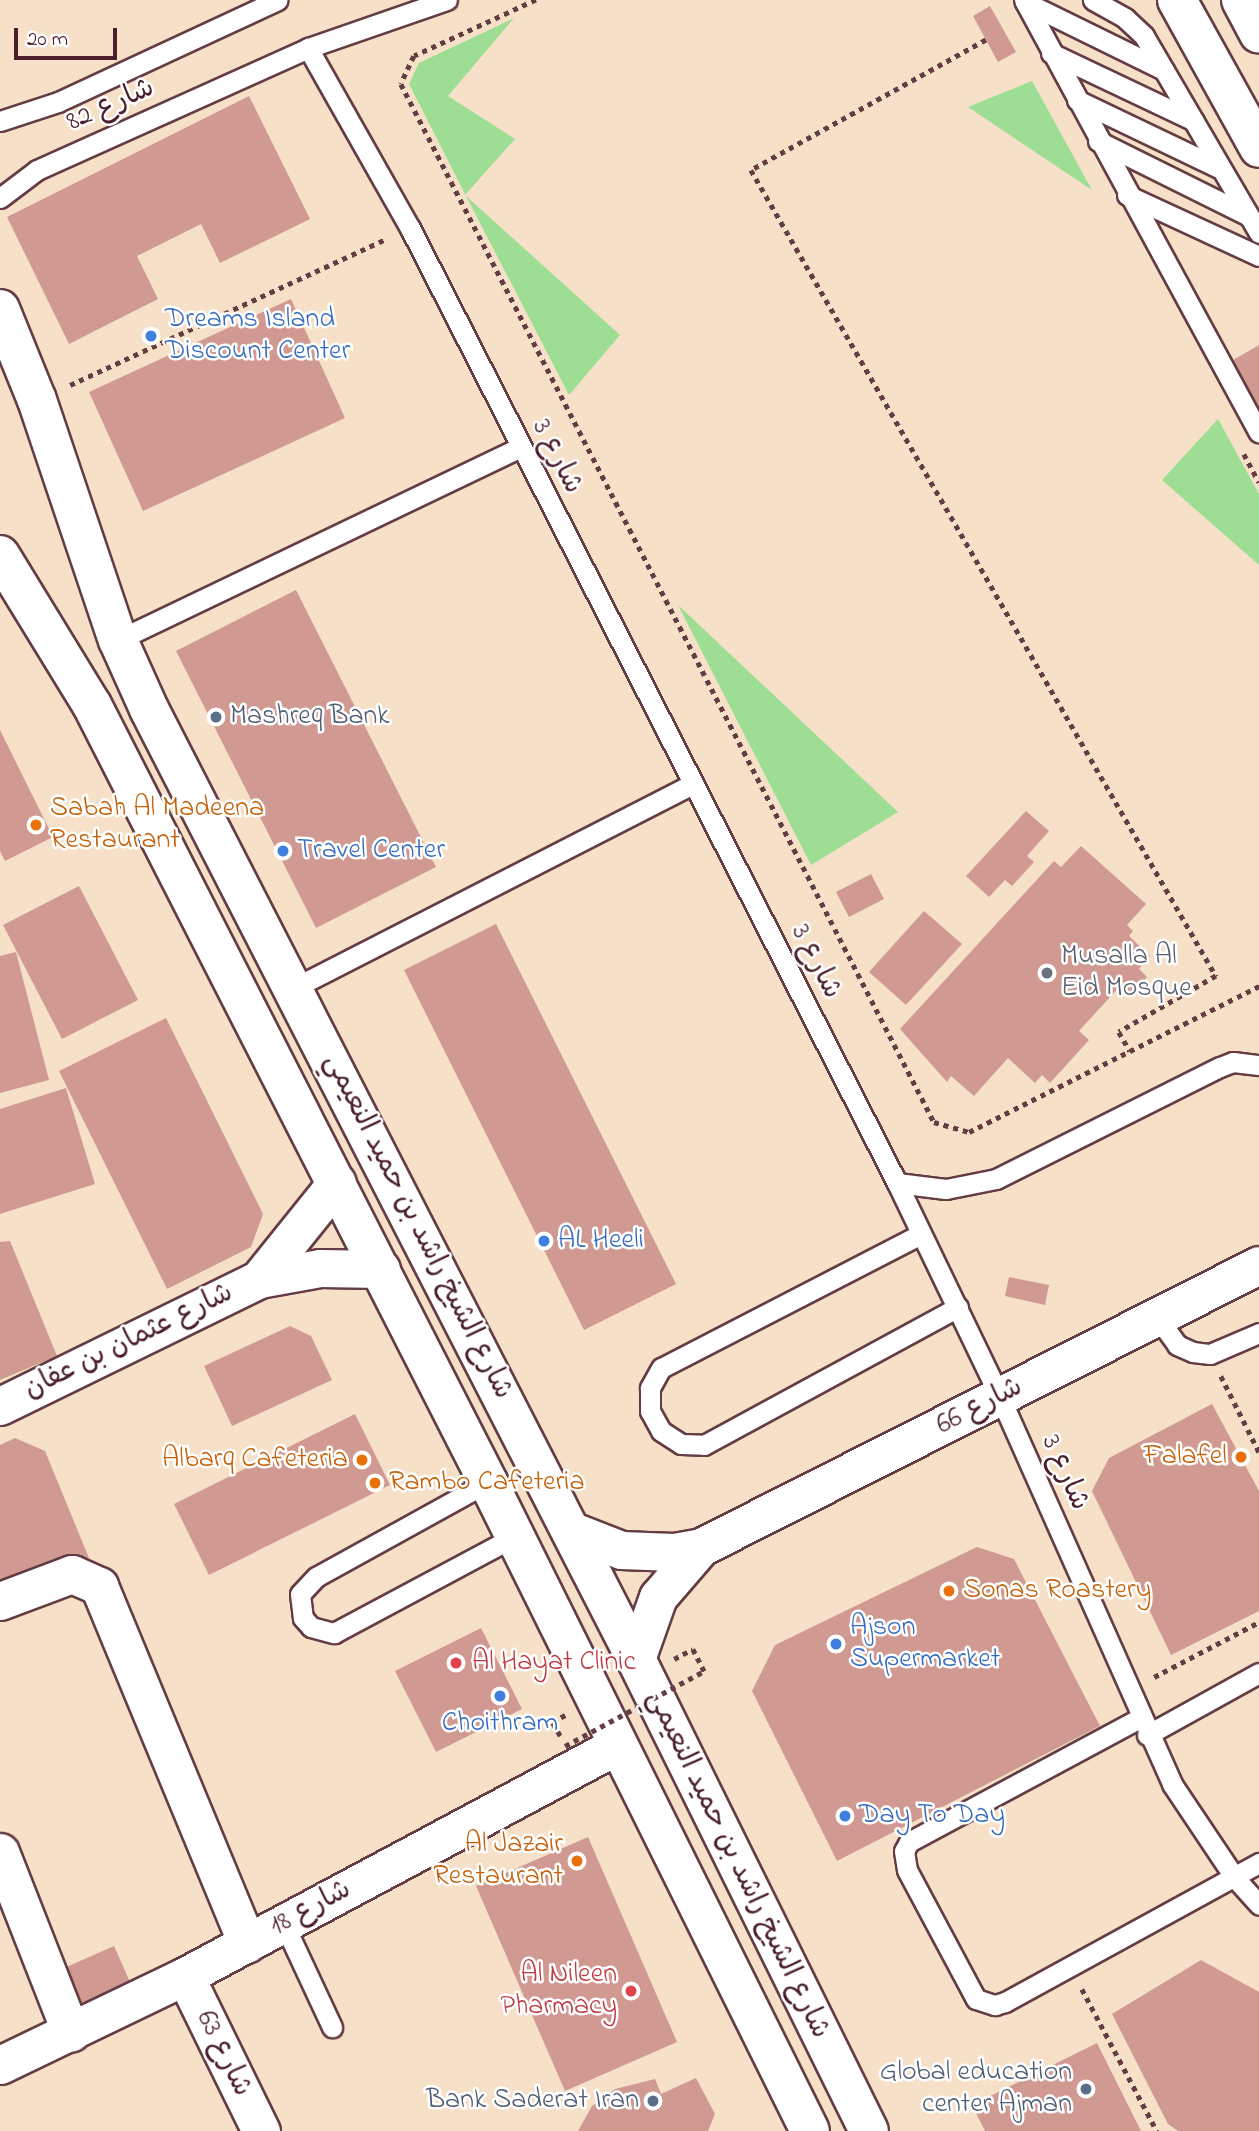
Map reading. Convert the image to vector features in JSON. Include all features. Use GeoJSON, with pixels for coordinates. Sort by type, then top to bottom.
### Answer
{"type":"FeatureCollection","features":[{"type":"Feature","properties":{"kind":"main road"},"geometry":{"type":"LineString","coordinates":[[1177,0],[1259,148]]}},
{"type":"Feature","properties":{"kind":"main road"},"geometry":{"type":"LineString","coordinates":[[1241,0],[1259,34]]}},
{"type":"Feature","properties":{"kind":"main road","name":"شارع الشيخ راشد بن حميد النعيمي"},"geometry":{"type":"LineString","coordinates":[[0,309],[37,400],[118,640],[636,1659],[869,2131]]}},
{"type":"Feature","properties":{"kind":"main road","name":"شارع الشيخ راشد بن حميد النعيمي"},"geometry":{"type":"LineString","coordinates":[[0,555],[92,705],[337,1182],[516,1536],[806,2127]]}},
{"type":"Feature","properties":{"kind":"street","name":"شارع عثمان بن عفان"},"geometry":{"type":"LineString","coordinates":[[259,1279],[337,1182]]}},
{"type":"Feature","properties":{"kind":"street","name":"شارع 66"},"geometry":{"type":"LineString","coordinates":[[570,1530],[621,1550],[674,1552],[701,1547],[1259,1265]]}},
{"type":"Feature","properties":{"kind":"street","name":"شارع عثمان بن عفان"},"geometry":{"type":"LineString","coordinates":[[0,1406],[259,1279],[320,1268],[381,1269]]}},
{"type":"Feature","properties":{"kind":"street","name":"شارع 66"},"geometry":{"type":"LineString","coordinates":[[636,1659],[658,1597],[701,1547]]}},
{"type":"Feature","properties":{"kind":"street"},"geometry":{"type":"LineString","coordinates":[[0,1601],[72,1574],[99,1586],[247,1944]]}},
{"type":"Feature","properties":{"kind":"street","name":"شارع 18"},"geometry":{"type":"LineString","coordinates":[[0,2066],[186,1976],[617,1745]]}},
{"type":"Feature","properties":{"kind":"street"},"geometry":{"type":"LineString","coordinates":[[0,1852],[71,2033]]}},
{"type":"Feature","properties":{"kind":"street","name":"شارع 63"},"geometry":{"type":"LineString","coordinates":[[186,1976],[261,2131]]}},
{"type":"Feature","properties":{"kind":"lane","name":"شارع 82"},"geometry":{"type":"LineString","coordinates":[[0,121],[58,102],[278,0]]}},
{"type":"Feature","properties":{"kind":"lane","name":"شارع 82"},"geometry":{"type":"LineString","coordinates":[[0,198],[37,170],[308,48],[411,6],[447,0]]}},
{"type":"Feature","properties":{"kind":"lane"},"geometry":{"type":"LineString","coordinates":[[1093,0],[1135,26],[1164,70],[1254,225]]}},
{"type":"Feature","properties":{"kind":"lane"},"geometry":{"type":"LineString","coordinates":[[1024,1],[1164,70]]}},
{"type":"Feature","properties":{"kind":"lane"},"geometry":{"type":"LineString","coordinates":[[1024,1],[1127,195],[1259,432]]}},
{"type":"Feature","properties":{"kind":"lane","name":"شارع 3"},"geometry":{"type":"LineString","coordinates":[[308,48],[410,228],[897,1183],[1000,1397],[1172,1784],[1235,1878],[1259,1905]]}},
{"type":"Feature","properties":{"kind":"lane"},"geometry":{"type":"LineString","coordinates":[[1051,53],[1194,121]]}},
{"type":"Feature","properties":{"kind":"lane"},"geometry":{"type":"LineString","coordinates":[[1077,100],[1221,169]]}},
{"type":"Feature","properties":{"kind":"lane"},"geometry":{"type":"LineString","coordinates":[[1098,141],[1254,225]]}},
{"type":"Feature","properties":{"kind":"lane"},"geometry":{"type":"LineString","coordinates":[[1127,195],[1259,256]]}},
{"type":"Feature","properties":{"kind":"lane"},"geometry":{"type":"LineString","coordinates":[[118,640],[520,447]]}},
{"type":"Feature","properties":{"kind":"lane"},"geometry":{"type":"LineString","coordinates":[[294,988],[692,784]]}},
{"type":"Feature","properties":{"kind":"lane"},"geometry":{"type":"LineString","coordinates":[[897,1183],[946,1189],[996,1179],[1220,1067],[1233,1062],[1259,1065]]}},
{"type":"Feature","properties":{"kind":"lane"},"geometry":{"type":"LineString","coordinates":[[921,1234],[662,1367],[650,1388],[650,1411],[661,1431],[681,1444],[704,1445],[958,1307]]}},
{"type":"Feature","properties":{"kind":"lane"},"geometry":{"type":"LineString","coordinates":[[1157,1317],[1177,1345],[1210,1354],[1259,1333]]}},
{"type":"Feature","properties":{"kind":"lane"},"geometry":{"type":"LineString","coordinates":[[488,1482],[316,1577],[300,1594],[303,1618],[310,1627],[334,1633],[516,1536]]}},
{"type":"Feature","properties":{"kind":"lane"},"geometry":{"type":"LineString","coordinates":[[1259,1673],[917,1836],[904,1851],[907,1870],[976,1999],[995,2005],[1071,1967],[1259,1863]]}},
{"type":"Feature","properties":{"kind":"lane"},"geometry":{"type":"LineString","coordinates":[[284,1924],[332,2027]]}},
{"type":"Feature","properties":{"kind":"path"},"geometry":{"type":"LineString","coordinates":[[536,0],[414,56],[401,84],[934,1122],[969,1132],[1259,986]]}},
{"type":"Feature","properties":{"kind":"path"},"geometry":{"type":"LineString","coordinates":[[986,40],[751,170],[1216,976],[1119,1032],[1130,1051]]}},
{"type":"Feature","properties":{"kind":"path"},"geometry":{"type":"LineString","coordinates":[[37,400],[410,228]]}},
{"type":"Feature","properties":{"kind":"path"},"geometry":{"type":"LineString","coordinates":[[1210,1354],[1259,1452]]}},
{"type":"Feature","properties":{"kind":"path"},"geometry":{"type":"LineString","coordinates":[[1129,1690],[1259,1622]]}},
{"type":"Feature","properties":{"kind":"path"},"geometry":{"type":"LineString","coordinates":[[565,1746],[704,1671],[693,1650]]}},
{"type":"Feature","properties":{"kind":"path"},"geometry":{"type":"LineString","coordinates":[[1071,1967],[1157,2131]]}},
{"type":"Feature","properties":{"kind":"green space"},"geometry":{"type":"Polygon","coordinates":[[[514,18],[448,96],[515,139],[465,195],[409,84],[419,63],[514,18]]]}},
{"type":"Feature","properties":{"kind":"green space"},"geometry":{"type":"Polygon","coordinates":[[[1032,81],[1092,190],[968,107],[1032,81]]]}},
{"type":"Feature","properties":{"kind":"green space"},"geometry":{"type":"Polygon","coordinates":[[[466,196],[620,335],[569,395],[466,196]]]}},
{"type":"Feature","properties":{"kind":"green space"},"geometry":{"type":"Polygon","coordinates":[[[1218,419],[1259,494],[1259,565],[1162,480],[1218,419]]]}},
{"type":"Feature","properties":{"kind":"green space"},"geometry":{"type":"Polygon","coordinates":[[[678,605],[898,812],[811,865],[678,605]]]}},
{"type":"Feature","properties":{"kind":"building"},"geometry":{"type":"Polygon","coordinates":[[[990,6],[1016,52],[998,62],[973,16],[990,6]]]}},
{"type":"Feature","properties":{"kind":"building"},"geometry":{"type":"Polygon","coordinates":[[[249,96],[310,219],[220,263],[201,224],[137,256],[158,299],[69,344],[7,217],[249,96]]]}},
{"type":"Feature","properties":{"kind":"building"},"geometry":{"type":"Polygon","coordinates":[[[291,299],[345,418],[143,511],[89,392],[291,299]]]}},
{"type":"Feature","properties":{"kind":"building"},"geometry":{"type":"Polygon","coordinates":[[[1259,345],[1259,408],[1233,360],[1259,345]]]}},
{"type":"Feature","properties":{"kind":"building"},"geometry":{"type":"Polygon","coordinates":[[[296,590],[436,867],[316,928],[176,651],[296,590]]]}},
{"type":"Feature","properties":{"kind":"building"},"geometry":{"type":"Polygon","coordinates":[[[0,730],[53,837],[5,861],[0,851],[0,730]]]}},
{"type":"Feature","properties":{"kind":"building"},"geometry":{"type":"Polygon","coordinates":[[[1026,811],[1049,831],[1027,856],[1034,862],[1012,886],[1005,880],[989,897],[966,876],[1026,811]]]}},
{"type":"Feature","properties":{"kind":"building","name":"Musalla Al Eid Mosque"},"geometry":{"type":"Polygon","coordinates":[[[1081,846],[1146,904],[1127,925],[1133,931],[1129,936],[1150,956],[1139,969],[1147,977],[1132,995],[1121,985],[1079,1031],[1089,1040],[1050,1083],[1042,1075],[1035,1083],[1008,1058],[974,1096],[951,1076],[947,1082],[900,1029],[1054,861],[1061,867],[1081,846]]]}},
{"type":"Feature","properties":{"kind":"building"},"geometry":{"type":"Polygon","coordinates":[[[871,874],[884,899],[849,917],[836,892],[871,874]]]}},
{"type":"Feature","properties":{"kind":"building"},"geometry":{"type":"Polygon","coordinates":[[[79,886],[138,1000],[62,1039],[3,925],[79,886]]]}},
{"type":"Feature","properties":{"kind":"building"},"geometry":{"type":"Polygon","coordinates":[[[924,911],[962,944],[906,1005],[869,972],[924,911]]]}},
{"type":"Feature","properties":{"kind":"building"},"geometry":{"type":"Polygon","coordinates":[[[496,924],[676,1284],[584,1330],[404,970],[496,924]]]}},
{"type":"Feature","properties":{"kind":"building"},"geometry":{"type":"Polygon","coordinates":[[[16,952],[49,1080],[0,1093],[0,956],[16,952]]]}},
{"type":"Feature","properties":{"kind":"building"},"geometry":{"type":"Polygon","coordinates":[[[166,1018],[263,1214],[251,1247],[167,1289],[59,1071],[166,1018]]]}},
{"type":"Feature","properties":{"kind":"building"},"geometry":{"type":"Polygon","coordinates":[[[66,1088],[95,1184],[0,1214],[0,1109],[66,1088]]]}},
{"type":"Feature","properties":{"kind":"building"},"geometry":{"type":"Polygon","coordinates":[[[10,1241],[57,1356],[0,1380],[0,1242],[10,1241]]]}},
{"type":"Feature","properties":{"kind":"building"},"geometry":{"type":"Polygon","coordinates":[[[1009,1277],[1049,1285],[1045,1305],[1005,1296],[1009,1277]]]}},
{"type":"Feature","properties":{"kind":"building"},"geometry":{"type":"Polygon","coordinates":[[[290,1326],[311,1336],[332,1380],[232,1426],[204,1366],[290,1326]]]}},
{"type":"Feature","properties":{"kind":"building"},"geometry":{"type":"Polygon","coordinates":[[[1212,1404],[1259,1491],[1259,1611],[1171,1655],[1092,1491],[1109,1458],[1212,1404]]]}},
{"type":"Feature","properties":{"kind":"building"},"geometry":{"type":"Polygon","coordinates":[[[355,1414],[390,1485],[209,1575],[174,1504],[355,1414]]]}},
{"type":"Feature","properties":{"kind":"building"},"geometry":{"type":"Polygon","coordinates":[[[15,1438],[45,1451],[89,1558],[0,1594],[0,1445],[15,1438]]]}},
{"type":"Feature","properties":{"kind":"building"},"geometry":{"type":"Polygon","coordinates":[[[977,1547],[1014,1559],[1100,1726],[837,1861],[752,1691],[775,1645],[977,1547]]]}},
{"type":"Feature","properties":{"kind":"building"},"geometry":{"type":"Polygon","coordinates":[[[481,1628],[522,1709],[436,1752],[395,1671],[481,1628]]]}},
{"type":"Feature","properties":{"kind":"building"},"geometry":{"type":"Polygon","coordinates":[[[588,1837],[677,2042],[565,2091],[476,1886],[588,1837]]]}},
{"type":"Feature","properties":{"kind":"building"},"geometry":{"type":"Polygon","coordinates":[[[114,1946],[135,1993],[94,2016],[64,2005],[55,1972],[114,1946]]]}},
{"type":"Feature","properties":{"kind":"building"},"geometry":{"type":"Polygon","coordinates":[[[1201,1960],[1259,1992],[1259,2131],[1178,2131],[1168,2124],[1112,2014],[1201,1960]]]}},
{"type":"Feature","properties":{"kind":"building"},"geometry":{"type":"Polygon","coordinates":[[[1097,2043],[1141,2131],[985,2131],[972,2105],[1097,2043]]]}},
{"type":"Feature","properties":{"kind":"building","name":"Bank Saderat Iran"},"geometry":{"type":"Polygon","coordinates":[[[696,2078],[715,2114],[708,2131],[578,2131],[592,2106],[615,2089],[655,2079],[661,2094],[696,2078]]]}},
{"type":"Feature","properties":{"kind":"place","name":"Dreams Island Discount Center"},"geometry":{"type":"Point","coordinates":[151,336]}},
{"type":"Feature","properties":{"kind":"place","name":"Mashreq Bank"},"geometry":{"type":"Point","coordinates":[216,717]}},
{"type":"Feature","properties":{"kind":"place","name":"Sabah Al Madeena Restaurant"},"geometry":{"type":"Point","coordinates":[36,825]}},
{"type":"Feature","properties":{"kind":"place","name":"Travel Center"},"geometry":{"type":"Point","coordinates":[283,851]}},
{"type":"Feature","properties":{"kind":"place","name":"Musalla Al Eid Mosque"},"geometry":{"type":"Point","coordinates":[1047,973]}},
{"type":"Feature","properties":{"kind":"place","name":"AL Heeli"},"geometry":{"type":"Point","coordinates":[544,1241]}},
{"type":"Feature","properties":{"kind":"place","name":"Falafel"},"geometry":{"type":"Point","coordinates":[1241,1457]}},
{"type":"Feature","properties":{"kind":"place","name":"Albarq Cafeteria"},"geometry":{"type":"Point","coordinates":[362,1460]}},
{"type":"Feature","properties":{"kind":"place","name":"Rambo Cafeteria"},"geometry":{"type":"Point","coordinates":[375,1483]}},
{"type":"Feature","properties":{"kind":"place","name":"Sonas Roastery"},"geometry":{"type":"Point","coordinates":[949,1591]}},
{"type":"Feature","properties":{"kind":"place","name":"Ajson Supermarket"},"geometry":{"type":"Point","coordinates":[836,1644]}},
{"type":"Feature","properties":{"kind":"place","name":"Al Hayat Clinic"},"geometry":{"type":"Point","coordinates":[456,1663]}},
{"type":"Feature","properties":{"kind":"place","name":"Choithram"},"geometry":{"type":"Point","coordinates":[500,1696]}},
{"type":"Feature","properties":{"kind":"place","name":"Day To Day"},"geometry":{"type":"Point","coordinates":[845,1816]}},
{"type":"Feature","properties":{"kind":"place","name":"Al Jazair Restaurant"},"geometry":{"type":"Point","coordinates":[577,1861]}},
{"type":"Feature","properties":{"kind":"place","name":"Al Nileen Pharmacy"},"geometry":{"type":"Point","coordinates":[631,1991]}},
{"type":"Feature","properties":{"kind":"place","name":"Global education center Ajman"},"geometry":{"type":"Point","coordinates":[1086,2089]}},
{"type":"Feature","properties":{"kind":"place","name":"Bank Saderat Iran"},"geometry":{"type":"Point","coordinates":[653,2101]}}]}
